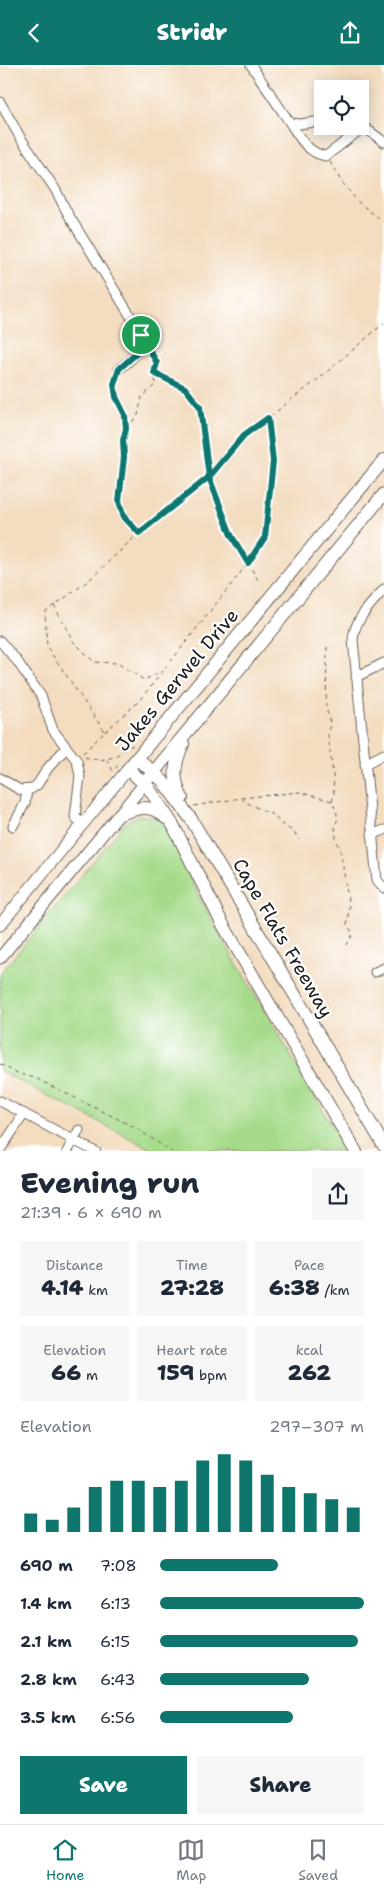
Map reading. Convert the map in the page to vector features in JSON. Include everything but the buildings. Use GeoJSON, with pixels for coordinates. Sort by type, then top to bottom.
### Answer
{"type":"FeatureCollection","features":[{"type":"Feature","properties":{"kind":"highway","name":"Jakes Gerwel Drive"},"geometry":{"type":"LineString","coordinates":[[128,769],[384,460]]}},
{"type":"Feature","properties":{"kind":"highway"},"geometry":{"type":"LineString","coordinates":[[145,783],[384,494]]}},
{"type":"Feature","properties":{"kind":"highway"},"geometry":{"type":"LineString","coordinates":[[188,732],[177,759],[174,773],[178,790],[192,812]]}},
{"type":"Feature","properties":{"kind":"highway","name":"Cape Flats Freeway"},"geometry":{"type":"LineString","coordinates":[[137,758],[167,786],[182,808],[192,812],[384,1146]]}},
{"type":"Feature","properties":{"kind":"highway"},"geometry":{"type":"LineString","coordinates":[[128,769],[145,783],[173,825],[226,930],[356,1151]]}},
{"type":"Feature","properties":{"kind":"highway"},"geometry":{"type":"LineString","coordinates":[[120,814],[147,807],[158,812],[173,825]]}},
{"type":"Feature","properties":{"kind":"main road","name":"Jakes Gerwel Drive"},"geometry":{"type":"LineString","coordinates":[[0,925],[128,769]]}},
{"type":"Feature","properties":{"kind":"main road"},"geometry":{"type":"LineString","coordinates":[[0,958],[145,783]]}},
{"type":"Feature","properties":{"kind":"street"},"geometry":{"type":"LineString","coordinates":[[251,65],[306,147],[316,154],[326,156],[350,135]]}},
{"type":"Feature","properties":{"kind":"street"},"geometry":{"type":"LineString","coordinates":[[0,103],[55,189],[141,335],[141,345],[137,353],[119,369]]}},
{"type":"Feature","properties":{"kind":"street"},"geometry":{"type":"LineString","coordinates":[[290,123],[314,122]]}},
{"type":"Feature","properties":{"kind":"street"},"geometry":{"type":"LineString","coordinates":[[369,130],[384,142]]}},
{"type":"Feature","properties":{"kind":"street"},"geometry":{"type":"LineString","coordinates":[[384,589],[355,627],[353,640],[377,880],[384,888]]}},
{"type":"Feature","properties":{"kind":"street"},"geometry":{"type":"LineString","coordinates":[[0,641],[17,661],[41,696],[53,731],[74,756],[79,766],[80,776],[75,817],[84,824]]}},
{"type":"Feature","properties":{"kind":"street"},"geometry":{"type":"LineString","coordinates":[[356,677],[384,663]]}},
{"type":"Feature","properties":{"kind":"street"},"geometry":{"type":"LineString","coordinates":[[0,778],[20,790],[27,791],[37,785],[52,763],[66,748]]}},
{"type":"Feature","properties":{"kind":"street"},"geometry":{"type":"LineString","coordinates":[[365,763],[384,754]]}},
{"type":"Feature","properties":{"kind":"street"},"geometry":{"type":"LineString","coordinates":[[13,827],[25,803],[27,791]]}},
{"type":"Feature","properties":{"kind":"street"},"geometry":{"type":"LineString","coordinates":[[372,835],[384,830]]}},
{"type":"Feature","properties":{"kind":"street"},"geometry":{"type":"LineString","coordinates":[[375,972],[384,968]]}},
{"type":"Feature","properties":{"kind":"street"},"geometry":{"type":"LineString","coordinates":[[0,1101],[96,1151]]}},
{"type":"Feature","properties":{"kind":"street"},"geometry":{"type":"LineString","coordinates":[[0,1150],[24,1114]]}},
{"type":"Feature","properties":{"kind":"street"},"geometry":{"type":"LineString","coordinates":[[67,1151],[79,1129]]}},
{"type":"Feature","properties":{"kind":"path"},"geometry":{"type":"LineString","coordinates":[[326,156],[341,181],[358,202],[384,222]]}},
{"type":"Feature","properties":{"kind":"path"},"geometry":{"type":"LineString","coordinates":[[106,732],[47,647],[45,612],[88,581],[139,533],[209,477],[244,435],[322,376],[384,323]]}},
{"type":"Feature","properties":{"kind":"path"},"geometry":{"type":"LineString","coordinates":[[126,429],[138,415],[142,397],[156,384],[154,373],[157,363],[141,335]]}},
{"type":"Feature","properties":{"kind":"path"},"geometry":{"type":"LineString","coordinates":[[119,369],[114,384],[116,397],[125,415],[126,429],[123,440],[124,457],[119,501],[124,517],[139,533]]}},
{"type":"Feature","properties":{"kind":"path"},"geometry":{"type":"LineString","coordinates":[[154,373],[185,388],[200,407],[209,477],[231,535],[258,580]]}},
{"type":"Feature","properties":{"kind":"path"},"geometry":{"type":"LineString","coordinates":[[134,745],[106,759],[89,759],[80,756],[138,702],[248,563],[265,537],[273,461],[268,418]]}},
{"type":"Feature","properties":{"kind":"path"},"geometry":{"type":"LineString","coordinates":[[54,605],[73,641],[94,662],[117,663],[144,680],[164,670]]}},
{"type":"Feature","properties":{"kind":"path"},"geometry":{"type":"LineString","coordinates":[[327,647],[326,708],[330,721],[328,736],[333,774],[334,794],[332,801],[337,814],[337,822],[335,824],[336,840],[340,847],[348,899],[347,924],[353,934],[347,945]]}},
{"type":"Feature","properties":{"kind":"path"},"geometry":{"type":"LineString","coordinates":[[106,759],[113,771]]}},
{"type":"Feature","properties":{"kind":"path"},"geometry":{"type":"LineString","coordinates":[[192,812],[241,798],[299,792],[332,801]]}},
{"type":"Feature","properties":{"kind":"path"},"geometry":{"type":"LineString","coordinates":[[241,798],[247,803],[273,815],[280,823],[294,832],[299,840]]}},
{"type":"Feature","properties":{"kind":"path"},"geometry":{"type":"LineString","coordinates":[[0,1064],[19,1074],[35,1078],[136,1128],[172,1151]]}},
{"type":"Feature","properties":{"kind":"green space"},"geometry":{"type":"Polygon","coordinates":[[[140,815],[155,817],[171,831],[194,886],[217,930],[347,1151],[155,1151],[0,1071],[0,974],[125,823],[140,815]]]}},
{"type":"Feature","properties":{"kind":"route"},"geometry":{"type":"LineString","coordinates":[[141,335],[141,345],[137,353],[119,369],[114,384],[116,397],[125,415],[126,429],[123,440],[124,457],[120,478],[119,501],[124,517],[139,533],[209,477],[244,435],[268,418],[273,461],[265,537],[248,563],[231,535],[209,477],[200,407],[185,388],[154,373],[157,363],[141,335]]}}]}
